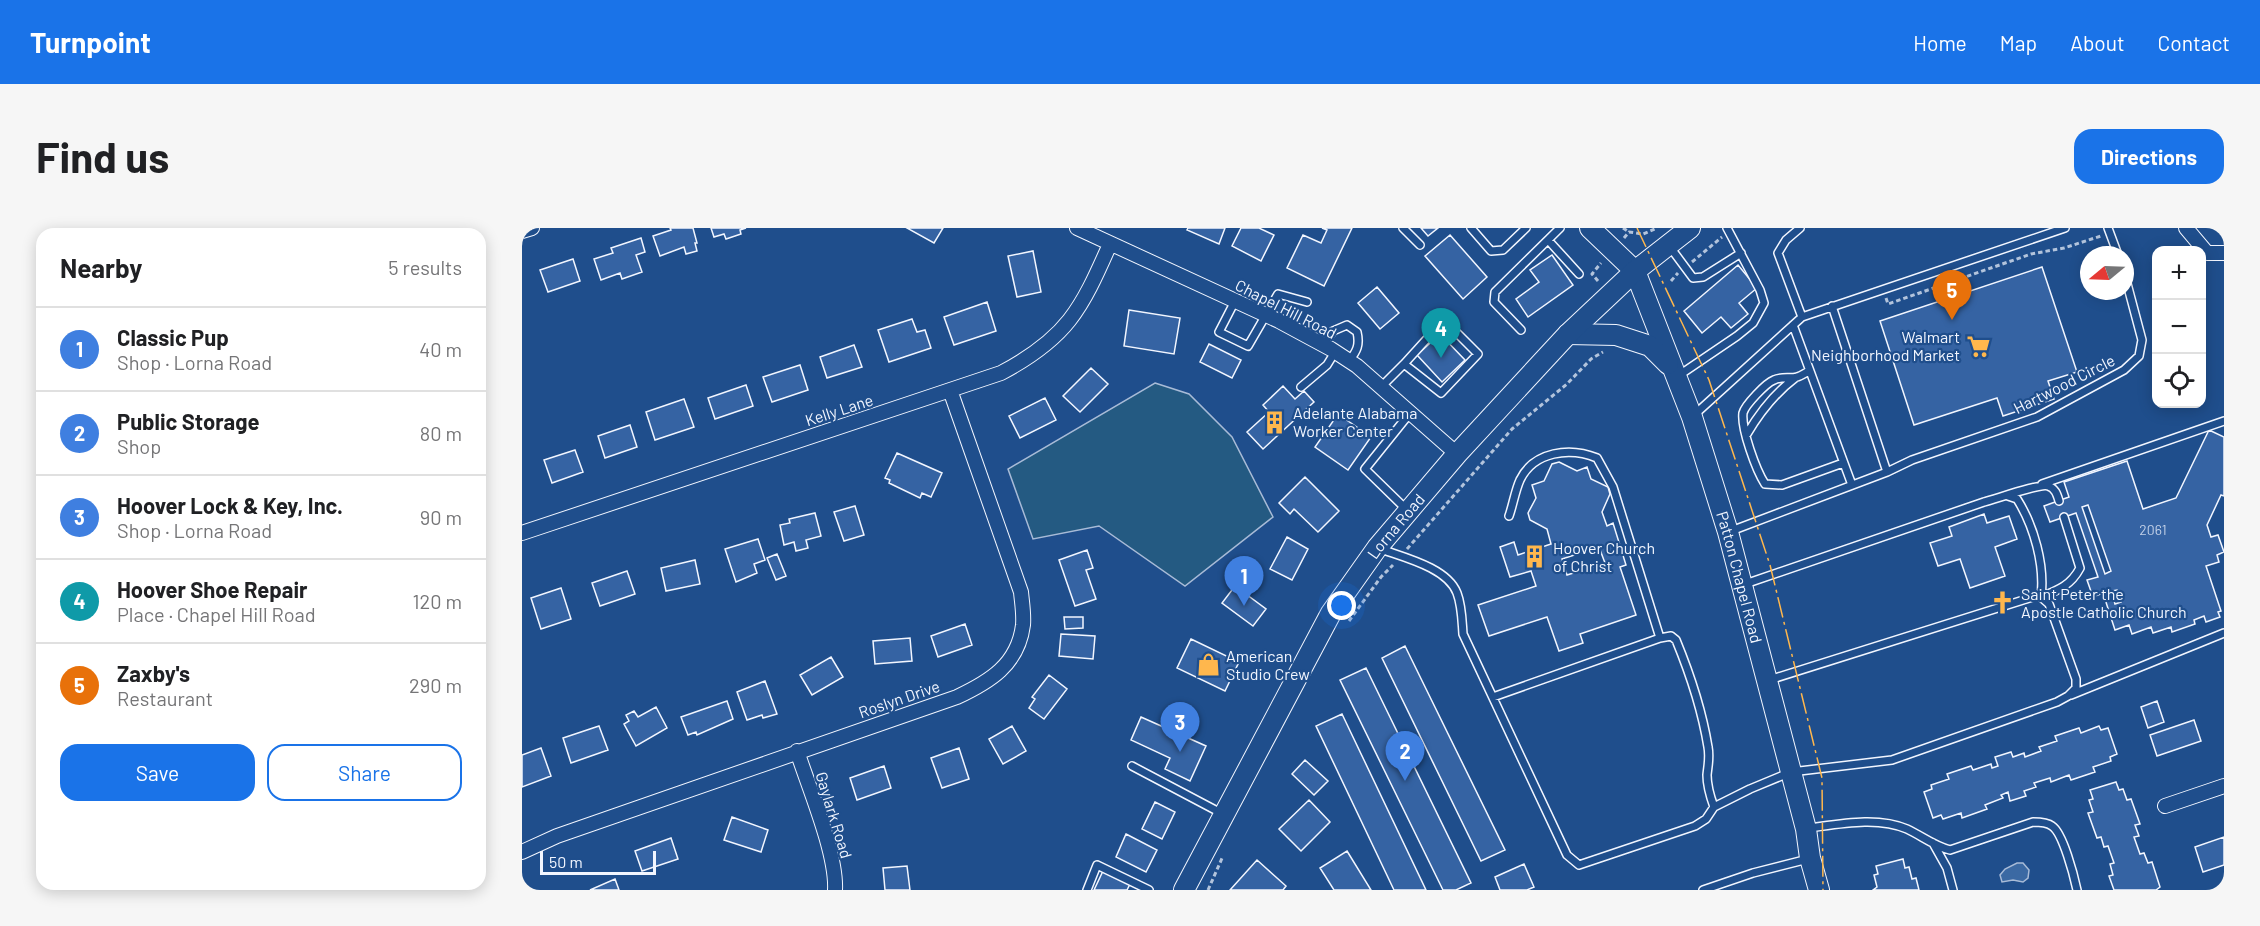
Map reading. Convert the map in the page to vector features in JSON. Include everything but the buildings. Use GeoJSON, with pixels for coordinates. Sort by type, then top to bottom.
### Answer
{"type":"FeatureCollection","features":[{"type":"Feature","properties":{"kind":"street"},"geometry":{"type":"LineString","coordinates":[[522,231],[532,228]]}},
{"type":"Feature","properties":{"kind":"street","name":"Chapel Hill Road"},"geometry":{"type":"LineString","coordinates":[[1077,228],[1235,300],[1329,348],[1381,387],[1457,454]]}},
{"type":"Feature","properties":{"kind":"street"},"geometry":{"type":"LineString","coordinates":[[1590,228],[1635,271]]}},
{"type":"Feature","properties":{"kind":"street","name":"Lorna Road"},"geometry":{"type":"LineString","coordinates":[[1188,887],[1223,814],[1331,614],[1377,548],[1457,454],[1568,334],[1635,271],[1690,228]]}},
{"type":"Feature","properties":{"kind":"street"},"geometry":{"type":"LineString","coordinates":[[2186,228],[2207,253],[2224,254]]}},
{"type":"Feature","properties":{"kind":"street","name":"Kelly Lane"},"geometry":{"type":"LineString","coordinates":[[522,533],[1001,373],[1028,359],[1069,323],[1088,294],[1110,244]]}},
{"type":"Feature","properties":{"kind":"street","name":"Patton Chapel Road"},"geometry":{"type":"LineString","coordinates":[[1635,271],[1692,417],[1728,532],[1806,829],[1810,858],[1819,890]]}},
{"type":"Feature","properties":{"kind":"street"},"geometry":{"type":"LineString","coordinates":[[1568,334],[1616,335],[1650,346],[1675,373]]}},
{"type":"Feature","properties":{"kind":"street","name":"Roslyn Drive"},"geometry":{"type":"LineString","coordinates":[[522,852],[557,836],[957,697],[984,685],[998,675],[1019,642],[1023,624],[1021,592],[950,390]]}},
{"type":"Feature","properties":{"kind":"street","name":"Gaylark Road"},"geometry":{"type":"LineString","coordinates":[[797,751],[828,845],[836,882],[835,890]]}},
{"type":"Feature","properties":{"kind":"street"},"geometry":{"type":"LineString","coordinates":[[2165,806],[2224,786]]}},
{"type":"Feature","properties":{"kind":"lane"},"geometry":{"type":"LineString","coordinates":[[1402,228],[1420,245]]}},
{"type":"Feature","properties":{"kind":"lane"},"geometry":{"type":"LineString","coordinates":[[1471,228],[1491,251],[1503,250],[1526,228]]}},
{"type":"Feature","properties":{"kind":"lane"},"geometry":{"type":"LineString","coordinates":[[1521,330],[1494,302],[1493,297],[1495,292],[1560,228]]}},
{"type":"Feature","properties":{"kind":"lane"},"geometry":{"type":"LineString","coordinates":[[1800,228],[1786,240],[1778,254],[1802,317]]}},
{"type":"Feature","properties":{"kind":"lane"},"geometry":{"type":"LineString","coordinates":[[1692,417],[1802,317],[2065,228]]}},
{"type":"Feature","properties":{"kind":"lane"},"geometry":{"type":"LineString","coordinates":[[1675,373],[1737,336],[1753,323],[1764,303],[1760,290],[1728,230]]}},
{"type":"Feature","properties":{"kind":"lane"},"geometry":{"type":"LineString","coordinates":[[2109,231],[2115,246]]}},
{"type":"Feature","properties":{"kind":"lane"},"geometry":{"type":"LineString","coordinates":[[1548,240],[1579,274]]}},
{"type":"Feature","properties":{"kind":"lane"},"geometry":{"type":"LineString","coordinates":[[1668,245],[1693,279],[1703,277],[1741,253]]}},
{"type":"Feature","properties":{"kind":"lane"},"geometry":{"type":"LineString","coordinates":[[1235,300],[1220,332],[1248,346],[1278,294],[1307,302]]}},
{"type":"Feature","properties":{"kind":"lane","name":"Hartwood Circle"},"geometry":{"type":"LineString","coordinates":[[1728,532],[1887,472],[1912,460],[2037,417],[2124,370],[2139,356],[2142,340],[2131,300]]}},
{"type":"Feature","properties":{"kind":"lane"},"geometry":{"type":"LineString","coordinates":[[1832,306],[1887,472]]}},
{"type":"Feature","properties":{"kind":"lane"},"geometry":{"type":"LineString","coordinates":[[1381,387],[1444,320],[1478,354],[1441,393],[1404,364]]}},
{"type":"Feature","properties":{"kind":"lane"},"geometry":{"type":"LineString","coordinates":[[1301,387],[1327,365],[1333,331],[1347,325],[1357,332],[1359,340],[1358,351],[1349,361]]}},
{"type":"Feature","properties":{"kind":"lane"},"geometry":{"type":"LineString","coordinates":[[1793,325],[1852,485]]}},
{"type":"Feature","properties":{"kind":"lane"},"geometry":{"type":"LineString","coordinates":[[1747,434],[1756,418],[1779,389],[1809,370]]}},
{"type":"Feature","properties":{"kind":"lane"},"geometry":{"type":"LineString","coordinates":[[1795,378],[1786,376],[1773,380],[1758,393],[1744,411],[1743,424],[1759,474],[1766,484],[1782,485],[1843,463]]}},
{"type":"Feature","properties":{"kind":"lane"},"geometry":{"type":"LineString","coordinates":[[1408,512],[1365,469],[1410,413]]}},
{"type":"Feature","properties":{"kind":"lane"},"geometry":{"type":"LineString","coordinates":[[1742,585],[2224,421]]}},
{"type":"Feature","properties":{"kind":"lane"},"geometry":{"type":"LineString","coordinates":[[1509,516],[1520,481],[1529,466],[1541,458],[1557,452],[1568,452],[1597,458],[1612,487],[1660,638]]}},
{"type":"Feature","properties":{"kind":"lane"},"geometry":{"type":"LineString","coordinates":[[2041,484],[2055,490],[2059,501]]}},
{"type":"Feature","properties":{"kind":"lane"},"geometry":{"type":"LineString","coordinates":[[2008,496],[2017,499],[2025,511],[2033,534],[2041,569],[2041,597],[2049,604],[2076,679],[2076,688],[2068,696]]}},
{"type":"Feature","properties":{"kind":"lane"},"geometry":{"type":"LineString","coordinates":[[1767,680],[2061,590],[2074,580],[2080,568],[2064,518]]}},
{"type":"Feature","properties":{"kind":"lane"},"geometry":{"type":"LineString","coordinates":[[1377,548],[1434,569],[1450,580],[1461,606],[1463,634],[1567,855],[1579,865],[1695,826],[1706,819],[1714,807],[1791,772],[1892,760],[2057,702],[2222,634],[2224,626]]}},
{"type":"Feature","properties":{"kind":"lane"},"geometry":{"type":"LineString","coordinates":[[1493,697],[1671,636],[1676,640],[1691,678],[1706,737],[1709,754],[1707,777],[1714,807]]}},
{"type":"Feature","properties":{"kind":"lane"},"geometry":{"type":"LineString","coordinates":[[1132,766],[1223,814]]}},
{"type":"Feature","properties":{"kind":"lane"},"geometry":{"type":"LineString","coordinates":[[1806,829],[1855,822],[1878,823],[1905,828],[1942,848],[1956,849],[2033,822],[2044,822],[2053,826],[2060,836],[2077,890]]}},
{"type":"Feature","properties":{"kind":"lane"},"geometry":{"type":"LineString","coordinates":[[1934,843],[1947,868],[1953,890]]}},
{"type":"Feature","properties":{"kind":"lane"},"geometry":{"type":"LineString","coordinates":[[1703,890],[1753,873],[1810,858]]}},
{"type":"Feature","properties":{"kind":"lane"},"geometry":{"type":"LineString","coordinates":[[1087,890],[1097,865],[1149,890]]}},
{"type":"Feature","properties":{"kind":"path"},"geometry":{"type":"LineString","coordinates":[[1623,228],[1629,232],[1643,234],[1657,228]]}},
{"type":"Feature","properties":{"kind":"path"},"geometry":{"type":"LineString","coordinates":[[1671,281],[1728,230]]}},
{"type":"Feature","properties":{"kind":"path"},"geometry":{"type":"LineString","coordinates":[[1883,289],[1888,304],[2031,254],[2054,250],[2109,231]]}},
{"type":"Feature","properties":{"kind":"path"},"geometry":{"type":"LineString","coordinates":[[1613,250],[1629,232]]}},
{"type":"Feature","properties":{"kind":"path"},"geometry":{"type":"LineString","coordinates":[[1343,629],[1381,577],[1512,429],[1567,384],[1591,359],[1612,346],[1616,335]]}},
{"type":"Feature","properties":{"kind":"path"},"geometry":{"type":"LineString","coordinates":[[1208,890],[1228,846]]}},
{"type":"Feature","properties":{"kind":"shaded area"},"geometry":{"type":"Polygon","coordinates":[[[1155,383],[1189,394],[1232,437],[1273,517],[1185,586],[1099,526],[1033,539],[1008,469],[1155,383]]]}},
{"type":"Feature","properties":{"kind":"shaded area"},"geometry":{"type":"Polygon","coordinates":[[[2017,863],[2023,863],[2029,870],[2028,878],[2023,882],[2013,880],[2002,882],[2000,875],[2005,869],[2017,863]]]}},
{"type":"Feature","properties":{"kind":"power"},"geometry":{"type":"LineString","coordinates":[[1637,228],[1709,380],[1770,565],[1822,778],[1823,890]]}},
{"type":"Feature","properties":{"kind":"place","name":"Zaxby's"},"geometry":{"type":"Point","coordinates":[1952,320]}},
{"type":"Feature","properties":{"kind":"place","name":"Walmart Neighborhood Market"},"geometry":{"type":"Point","coordinates":[1978,346]}},
{"type":"Feature","properties":{"kind":"place","name":"Hoover Shoe Repair"},"geometry":{"type":"Point","coordinates":[1441,358]}},
{"type":"Feature","properties":{"kind":"place","name":"Adelante Alabama Worker Center"},"geometry":{"type":"Point","coordinates":[1275,422]}},
{"type":"Feature","properties":{"kind":"place","name":"Hoover Church of Christ"},"geometry":{"type":"Point","coordinates":[1535,557]}},
{"type":"Feature","properties":{"kind":"place","name":"Saint Peter the Apostle Catholic Church"},"geometry":{"type":"Point","coordinates":[2003,603]}},
{"type":"Feature","properties":{"kind":"place","name":"Classic Pup"},"geometry":{"type":"Point","coordinates":[1244,606]}},
{"type":"Feature","properties":{"kind":"place","name":"American Studio Crew"},"geometry":{"type":"Point","coordinates":[1208,665]}},
{"type":"Feature","properties":{"kind":"place","name":"Hoover Lock & Key, Inc."},"geometry":{"type":"Point","coordinates":[1180,752]}},
{"type":"Feature","properties":{"kind":"place","name":"Public Storage"},"geometry":{"type":"Point","coordinates":[1405,781]}}]}
